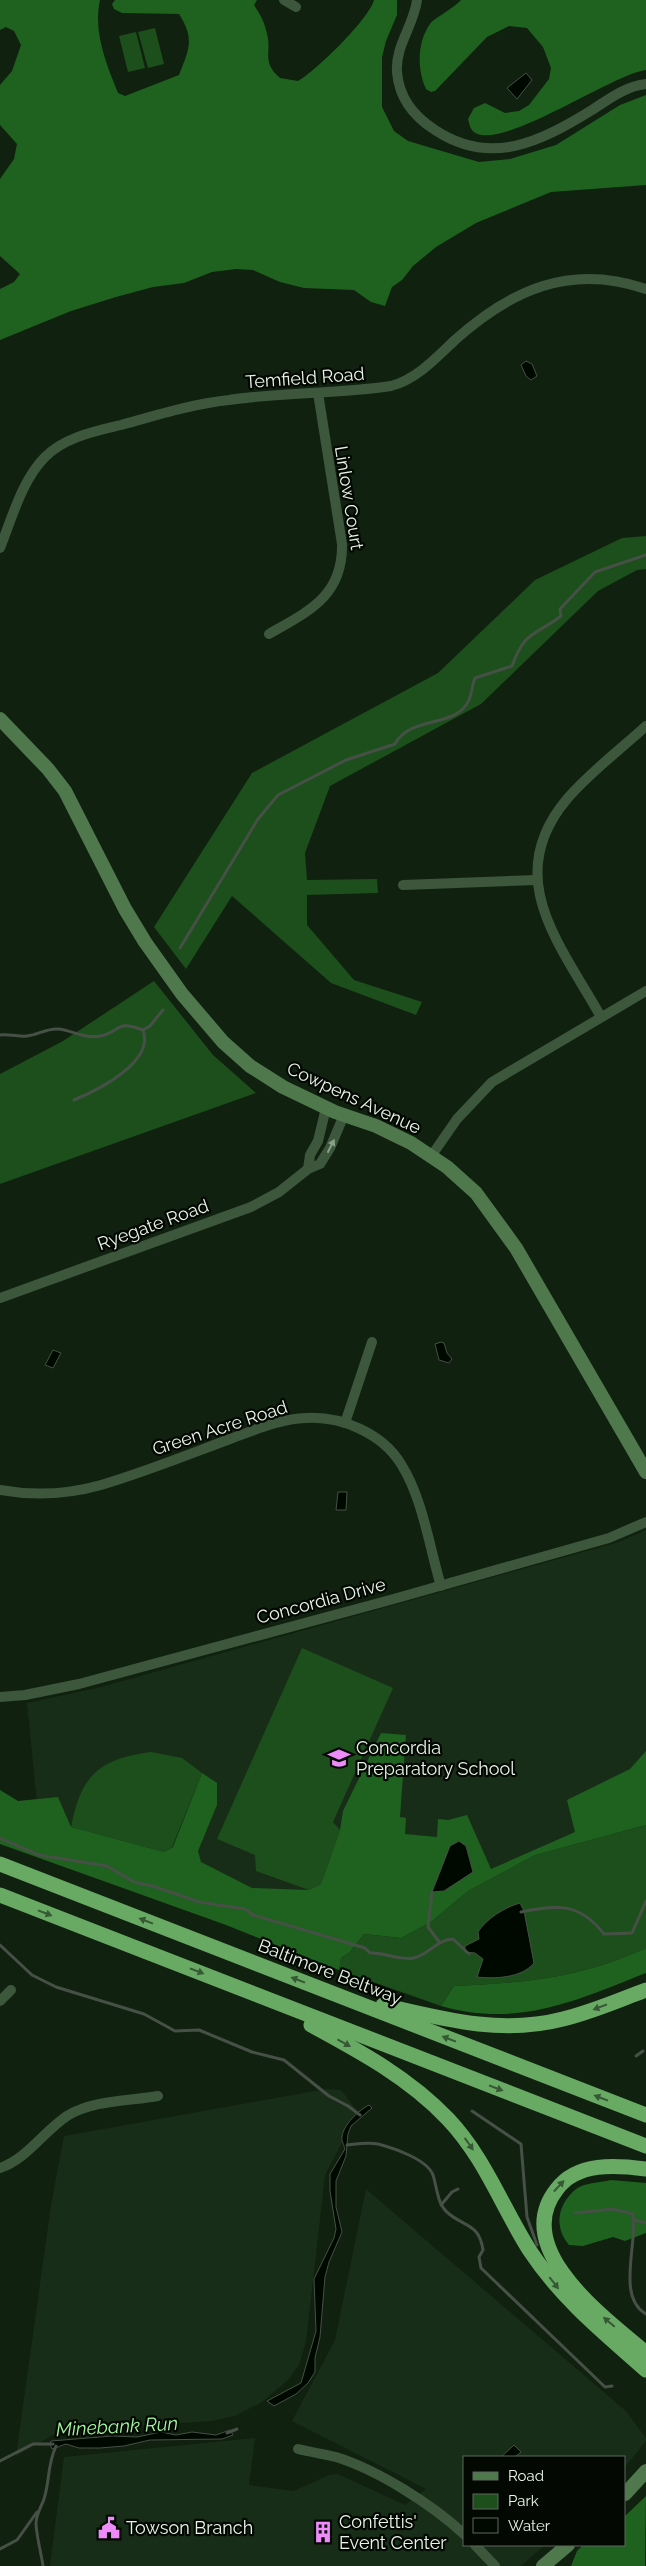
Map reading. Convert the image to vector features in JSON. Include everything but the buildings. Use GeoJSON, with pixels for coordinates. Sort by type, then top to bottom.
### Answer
{"type":"FeatureCollection","features":[{"type":"Feature","properties":{"kind":"highway","name":"Baltimore Beltway"},"geometry":{"type":"LineString","coordinates":[[0,1864],[646,2115]]}},
{"type":"Feature","properties":{"kind":"highway"},"geometry":{"type":"LineString","coordinates":[[0,1895],[646,2146]]}},
{"type":"Feature","properties":{"kind":"highway"},"geometry":{"type":"LineString","coordinates":[[327,1991],[462,2023],[514,2026],[563,2019],[646,1990]]}},
{"type":"Feature","properties":{"kind":"highway"},"geometry":{"type":"LineString","coordinates":[[255,1994],[378,2062],[432,2103],[465,2139],[479,2159],[518,2230],[558,2288],[579,2312],[646,2370]]}},
{"type":"Feature","properties":{"kind":"highway"},"geometry":{"type":"LineString","coordinates":[[646,2169],[600,2167],[568,2177],[560,2184],[550,2199],[544,2214],[544,2226],[551,2252],[572,2285],[588,2304],[646,2353]]}},
{"type":"Feature","properties":{"kind":"street"},"geometry":{"type":"LineString","coordinates":[[284,0],[296,7]]}},
{"type":"Feature","properties":{"kind":"street"},"geometry":{"type":"LineString","coordinates":[[417,0],[415,14],[397,58],[400,88],[406,103],[416,116],[453,142],[470,147],[490,149],[515,146],[538,140],[560,130],[623,90],[646,84]]}},
{"type":"Feature","properties":{"kind":"street","name":"Temfield Road"},"geometry":{"type":"LineString","coordinates":[[0,548],[26,485],[36,467],[47,455],[66,443],[86,434],[209,403],[371,390],[403,383],[421,371],[483,316],[531,289],[581,280],[620,282],[646,289]]}},
{"type":"Feature","properties":{"kind":"street","name":"Linlow Court"},"geometry":{"type":"LineString","coordinates":[[269,634],[302,616],[327,595],[336,581],[342,562],[342,544],[318,393]]}},
{"type":"Feature","properties":{"kind":"street","name":"Cowpens Avenue"},"geometry":{"type":"LineString","coordinates":[[0,719],[48,769],[65,791],[125,909],[145,942],[168,975],[211,1029],[236,1054],[264,1076],[326,1108],[395,1134],[432,1155],[476,1193],[506,1231],[646,1472]]}},
{"type":"Feature","properties":{"kind":"street"},"geometry":{"type":"LineString","coordinates":[[601,1017],[552,930],[539,896],[536,880],[542,842],[556,814],[569,797],[646,726]]}},
{"type":"Feature","properties":{"kind":"street"},"geometry":{"type":"LineString","coordinates":[[403,885],[536,880]]}},
{"type":"Feature","properties":{"kind":"street"},"geometry":{"type":"LineString","coordinates":[[432,1155],[456,1119],[492,1082],[646,991]]}},
{"type":"Feature","properties":{"kind":"street"},"geometry":{"type":"LineString","coordinates":[[308,1169],[310,1155],[318,1141],[326,1108]]}},
{"type":"Feature","properties":{"kind":"street","name":"Ryegate Road"},"geometry":{"type":"LineString","coordinates":[[0,1298],[251,1207],[280,1192],[308,1169],[320,1164],[330,1148],[344,1115]]}},
{"type":"Feature","properties":{"kind":"street"},"geometry":{"type":"LineString","coordinates":[[345,1423],[372,1342]]}},
{"type":"Feature","properties":{"kind":"street","name":"Green Acre Road"},"geometry":{"type":"LineString","coordinates":[[0,1490],[43,1494],[81,1489],[125,1478],[273,1423],[308,1418],[345,1423],[377,1440],[400,1463],[415,1494],[440,1586]]}},
{"type":"Feature","properties":{"kind":"street","name":"Concordia Drive"},"geometry":{"type":"LineString","coordinates":[[0,1697],[24,1695],[79,1684],[609,1538],[646,1522]]}},
{"type":"Feature","properties":{"kind":"street"},"geometry":{"type":"LineString","coordinates":[[0,2001],[11,1990]]}},
{"type":"Feature","properties":{"kind":"street"},"geometry":{"type":"LineString","coordinates":[[0,2168],[15,2161],[57,2123],[76,2111],[158,2096]]}},
{"type":"Feature","properties":{"kind":"street"},"geometry":{"type":"LineString","coordinates":[[298,2449],[336,2458],[401,2488],[431,2507],[463,2533]]}},
{"type":"Feature","properties":{"kind":"street"},"geometry":{"type":"LineString","coordinates":[[626,2493],[646,2471]]}},
{"type":"Feature","properties":{"kind":"street"},"geometry":{"type":"LineString","coordinates":[[476,2546],[495,2566]]}},
{"type":"Feature","properties":{"kind":"street"},"geometry":{"type":"LineString","coordinates":[[544,2566],[567,2546]]}},
{"type":"Feature","properties":{"kind":"shaded area","name":"Concordia Preparatory School"},"geometry":{"type":"Polygon","coordinates":[[[646,1530],[646,1825],[633,1827],[468,1891],[196,1892],[38,1813],[27,1703],[101,1687],[619,1542],[646,1530]]]}},
{"type":"Feature","properties":{"kind":"shaded area"},"geometry":{"type":"Polygon","coordinates":[[[326,2089],[341,2090],[358,2112],[325,2175],[306,2342],[299,2365],[288,2380],[262,2402],[235,2416],[212,2421],[60,2431],[16,2456],[51,2205],[64,2136],[326,2089]]]}},
{"type":"Feature","properties":{"kind":"shaded area"},"geometry":{"type":"Polygon","coordinates":[[[366,2189],[626,2411],[646,2438],[646,2441],[626,2466],[626,2456],[463,2456],[463,2546],[544,2546],[521,2566],[50,2566],[64,2457],[255,2438],[249,2485],[294,2491],[329,2475],[338,2474],[405,2505],[426,2489],[292,2421],[335,2340],[366,2189]]]}},
{"type":"Feature","properties":{"kind":"green space"},"geometry":{"type":"Polygon","coordinates":[[[0,0],[100,0],[98,12],[99,36],[118,93],[125,96],[179,75],[188,51],[189,37],[179,14],[122,13],[114,9],[112,4],[115,0],[257,0],[254,5],[266,30],[268,57],[271,67],[280,78],[298,81],[317,67],[341,44],[363,19],[374,0],[397,0],[397,15],[386,41],[382,57],[382,107],[394,131],[408,141],[479,162],[510,159],[556,145],[620,105],[646,95],[646,185],[551,192],[476,223],[436,247],[413,266],[402,280],[392,287],[385,306],[371,302],[354,290],[304,288],[280,282],[253,270],[236,269],[212,272],[184,283],[153,287],[116,297],[71,311],[0,340],[0,289],[14,282],[20,274],[0,256],[0,179],[14,159],[17,144],[0,125],[0,85],[12,71],[21,45],[14,31],[6,27],[0,30],[0,0]]]}},
{"type":"Feature","properties":{"kind":"green space"},"geometry":{"type":"Polygon","coordinates":[[[461,0],[646,0],[646,70],[608,84],[528,124],[504,132],[484,135],[472,130],[470,126],[468,119],[474,108],[485,103],[505,113],[519,111],[529,105],[549,79],[551,68],[543,47],[527,28],[509,26],[487,37],[435,91],[431,92],[426,89],[421,73],[420,56],[426,31],[432,22],[461,0]]]}},
{"type":"Feature","properties":{"kind":"green space"},"geometry":{"type":"Polygon","coordinates":[[[155,28],[164,64],[148,68],[138,32],[155,28]]]}},
{"type":"Feature","properties":{"kind":"green space"},"geometry":{"type":"Polygon","coordinates":[[[136,32],[145,68],[128,72],[119,36],[136,32]]]}},
{"type":"Feature","properties":{"kind":"green space"},"geometry":{"type":"Polygon","coordinates":[[[646,536],[646,569],[637,570],[598,591],[481,704],[330,786],[305,853],[307,880],[377,879],[378,893],[307,895],[307,925],[354,980],[422,1002],[416,1015],[331,983],[232,896],[186,969],[154,927],[252,773],[438,673],[535,580],[622,538],[646,536]]]}},
{"type":"Feature","properties":{"kind":"green space"},"geometry":{"type":"Polygon","coordinates":[[[154,981],[213,1055],[256,1093],[0,1184],[0,1074],[63,1041],[154,981]]]}},
{"type":"Feature","properties":{"kind":"green space"},"geometry":{"type":"Polygon","coordinates":[[[302,1648],[393,1688],[333,1822],[340,1830],[321,1884],[309,1890],[256,1871],[255,1855],[217,1839],[302,1648]]]}},
{"type":"Feature","properties":{"kind":"green space"},"geometry":{"type":"Polygon","coordinates":[[[381,1733],[406,1735],[400,1817],[406,1818],[405,1834],[437,1837],[438,1819],[448,1820],[467,1815],[491,1869],[575,1832],[567,1800],[630,1769],[646,1751],[646,1825],[535,1855],[468,1891],[431,1922],[401,1938],[364,1934],[350,1952],[341,1958],[339,1970],[226,1925],[0,1844],[0,1790],[18,1801],[58,1797],[71,1827],[164,1852],[173,1847],[202,1773],[217,1783],[217,1805],[198,1851],[201,1862],[252,1888],[309,1890],[321,1884],[340,1830],[343,1811],[381,1733]]]}},
{"type":"Feature","properties":{"kind":"green space"},"geometry":{"type":"Polygon","coordinates":[[[151,1752],[182,1758],[202,1773],[172,1847],[164,1852],[71,1827],[80,1794],[95,1773],[105,1765],[118,1759],[151,1752]]]}},
{"type":"Feature","properties":{"kind":"green space"},"geometry":{"type":"Polygon","coordinates":[[[646,1825],[646,1948],[598,1966],[552,1977],[528,1981],[454,1986],[441,2006],[339,1970],[341,1958],[350,1952],[364,1934],[401,1938],[431,1922],[468,1891],[535,1855],[646,1825]]]}},
{"type":"Feature","properties":{"kind":"green space"},"geometry":{"type":"Polygon","coordinates":[[[646,1948],[646,1973],[570,2002],[521,2013],[496,2014],[469,2012],[441,2006],[454,1986],[528,1981],[552,1977],[598,1966],[646,1948]]]}},
{"type":"Feature","properties":{"kind":"green space"},"geometry":{"type":"Polygon","coordinates":[[[611,2180],[646,2183],[646,2233],[625,2241],[613,2237],[583,2246],[569,2245],[561,2231],[560,2224],[561,2209],[565,2202],[579,2187],[611,2180]]]}},
{"type":"Feature","properties":{"kind":"green space"},"geometry":{"type":"Polygon","coordinates":[[[646,2496],[645,2566],[571,2566],[577,2551],[582,2546],[626,2546],[626,2515],[646,2496]]]}},
{"type":"Feature","properties":{"kind":"water"},"geometry":{"type":"Polygon","coordinates":[[[526,73],[532,80],[517,99],[507,88],[526,73]]]}},
{"type":"Feature","properties":{"kind":"water"},"geometry":{"type":"Polygon","coordinates":[[[526,361],[532,364],[537,376],[531,380],[526,376],[521,365],[526,361]]]}},
{"type":"Feature","properties":{"kind":"water"},"geometry":{"type":"Polygon","coordinates":[[[444,1343],[447,1353],[452,1359],[449,1363],[439,1360],[435,1344],[444,1343]]]}},
{"type":"Feature","properties":{"kind":"water"},"geometry":{"type":"Polygon","coordinates":[[[53,1350],[61,1353],[53,1368],[45,1365],[53,1350]]]}},
{"type":"Feature","properties":{"kind":"water"},"geometry":{"type":"Polygon","coordinates":[[[338,1492],[347,1492],[346,1510],[336,1510],[338,1492]]]}},
{"type":"Feature","properties":{"kind":"water"},"geometry":{"type":"Polygon","coordinates":[[[459,1841],[466,1846],[473,1872],[444,1891],[432,1892],[450,1846],[459,1841]]]}},
{"type":"Feature","properties":{"kind":"water"},"geometry":{"type":"Polygon","coordinates":[[[520,1903],[524,1911],[534,1963],[523,1972],[515,1975],[492,1978],[477,1977],[483,1959],[475,1953],[465,1952],[465,1946],[479,1939],[478,1932],[491,1918],[520,1903]]]}},
{"type":"Feature","properties":{"kind":"water"},"geometry":{"type":"Polygon","coordinates":[[[369,2105],[372,2108],[351,2126],[348,2134],[346,2156],[336,2181],[336,2207],[342,2232],[329,2262],[325,2277],[315,2372],[308,2383],[296,2394],[274,2406],[267,2401],[301,2383],[316,2331],[314,2279],[334,2238],[336,2229],[330,2191],[330,2174],[345,2149],[342,2138],[345,2128],[356,2114],[369,2105]]]}},
{"type":"Feature","properties":{"kind":"water","name":"Minebank Run"},"geometry":{"type":"Polygon","coordinates":[[[230,2430],[233,2435],[222,2439],[150,2440],[124,2446],[100,2448],[79,2448],[66,2444],[52,2449],[50,2444],[51,2441],[112,2436],[137,2437],[161,2432],[176,2435],[192,2432],[216,2435],[230,2430]]]}},
{"type":"Feature","properties":{"kind":"water"},"geometry":{"type":"Polygon","coordinates":[[[514,2445],[521,2452],[516,2456],[502,2456],[514,2445]]]}},
{"type":"Feature","properties":{"kind":"waterway"},"geometry":{"type":"LineString","coordinates":[[180,948],[258,819],[278,795],[346,760],[395,744],[402,735],[411,729],[454,715],[463,709],[469,700],[475,678],[512,666],[521,646],[526,640],[561,616],[560,609],[595,572],[646,555]]}},
{"type":"Feature","properties":{"kind":"waterway"},"geometry":{"type":"LineString","coordinates":[[0,1035],[27,1036],[58,1029],[94,1037],[107,1034],[122,1026],[143,1030],[150,1026],[163,1010]]}},
{"type":"Feature","properties":{"kind":"waterway"},"geometry":{"type":"LineString","coordinates":[[74,1100],[110,1082],[133,1064],[141,1053],[144,1042],[143,1030]]}},
{"type":"Feature","properties":{"kind":"waterway"},"geometry":{"type":"LineString","coordinates":[[0,1838],[39,1855],[107,1866],[134,1882],[156,1887],[199,1902],[245,1909],[253,1915],[365,1948],[370,1953],[408,1959],[414,1958],[424,1954],[438,1944],[453,1939],[469,1954]]}},
{"type":"Feature","properties":{"kind":"waterway"},"geometry":{"type":"LineString","coordinates":[[432,1892],[428,1927],[440,1943]]}},
{"type":"Feature","properties":{"kind":"waterway","name":"Minebank Run"},"geometry":{"type":"LineString","coordinates":[[521,1912],[534,1909],[567,1908],[586,1916],[604,1934],[632,1933],[646,1901]]}},
{"type":"Feature","properties":{"kind":"waterway"},"geometry":{"type":"LineString","coordinates":[[0,1945],[32,1975],[56,1987],[144,2014],[175,2031],[199,2030],[252,2052],[284,2060],[329,2096],[360,2115]]}},
{"type":"Feature","properties":{"kind":"waterway"},"geometry":{"type":"LineString","coordinates":[[636,2056],[643,2051]]}},
{"type":"Feature","properties":{"kind":"waterway"},"geometry":{"type":"LineString","coordinates":[[472,2111],[521,2144],[527,2217],[537,2245]]}},
{"type":"Feature","properties":{"kind":"waterway"},"geometry":{"type":"LineString","coordinates":[[347,2145],[366,2143],[392,2148],[417,2159],[430,2169],[439,2200],[444,2209],[454,2218],[474,2230],[478,2235],[483,2250],[479,2257],[481,2268],[605,2387],[612,2386]]}},
{"type":"Feature","properties":{"kind":"waterway"},"geometry":{"type":"LineString","coordinates":[[441,2205],[452,2192],[458,2189]]}},
{"type":"Feature","properties":{"kind":"waterway"},"geometry":{"type":"LineString","coordinates":[[575,2213],[613,2209],[633,2214],[634,2226],[630,2283],[632,2295],[637,2306],[646,2314]]}},
{"type":"Feature","properties":{"kind":"waterway"},"geometry":{"type":"LineString","coordinates":[[634,2220],[646,2223]]}},
{"type":"Feature","properties":{"kind":"waterway","name":"Minebank Run"},"geometry":{"type":"LineString","coordinates":[[227,2433],[237,2429]]}},
{"type":"Feature","properties":{"kind":"waterway","name":"Minebank Run"},"geometry":{"type":"LineString","coordinates":[[0,2461],[33,2444],[53,2444]]}},
{"type":"Feature","properties":{"kind":"waterway"},"geometry":{"type":"LineString","coordinates":[[43,2566],[36,2520],[46,2492],[51,2460],[56,2446]]}},
{"type":"Feature","properties":{"kind":"waterway"},"geometry":{"type":"LineString","coordinates":[[0,2549],[17,2540],[37,2512]]}},
{"type":"Feature","properties":{"kind":"place","name":"Concordia Preparatory School"},"geometry":{"type":"Point","coordinates":[339,1758]}},
{"type":"Feature","properties":{"kind":"place","name":"Towson Branch"},"geometry":{"type":"Point","coordinates":[109,2528]}},
{"type":"Feature","properties":{"kind":"place","name":"Confettis' Event Center"},"geometry":{"type":"Point","coordinates":[323,2532]}}]}
